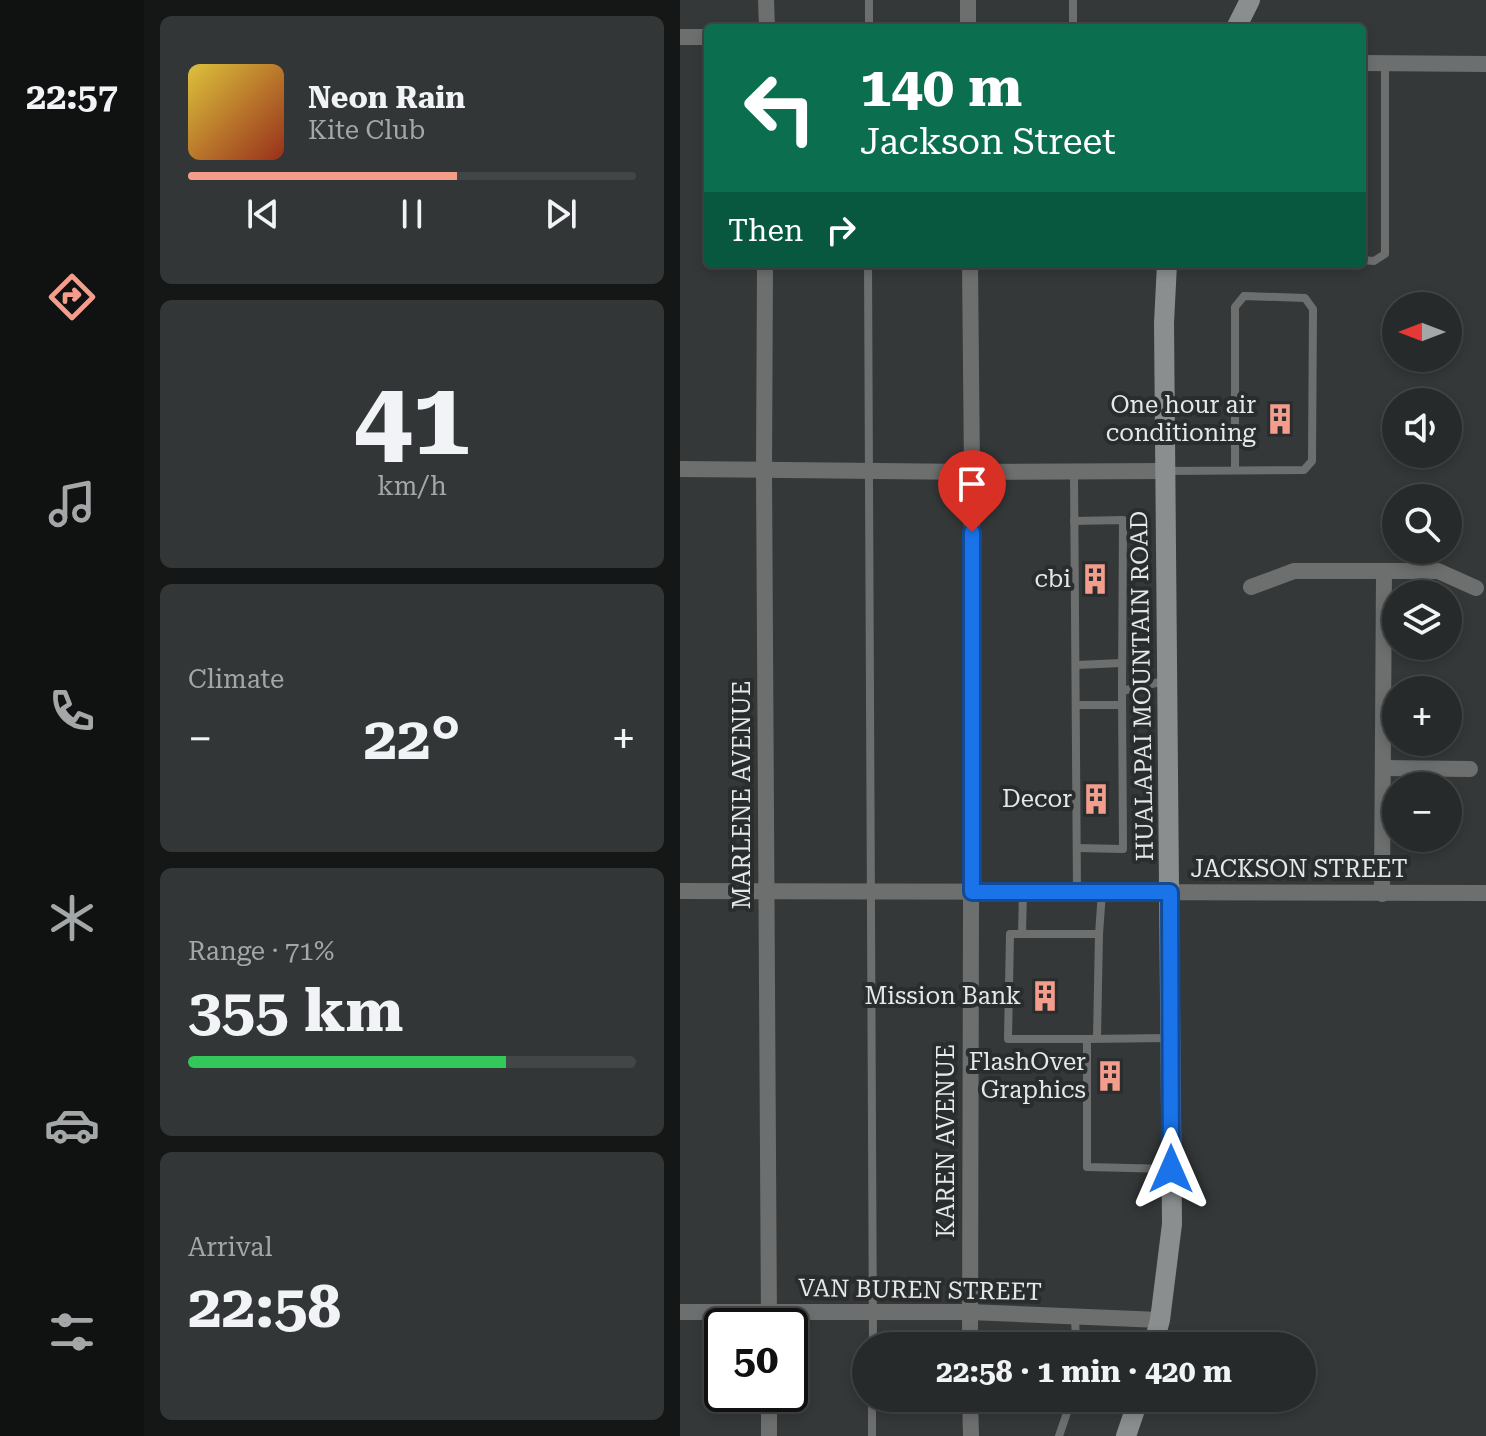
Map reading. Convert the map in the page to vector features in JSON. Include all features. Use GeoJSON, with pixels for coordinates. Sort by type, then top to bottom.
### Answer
{"type":"FeatureCollection","features":[{"type":"Feature","properties":{"kind":"main road"},"geometry":{"type":"LineString","coordinates":[[1238,24],[1250,0]]}},
{"type":"Feature","properties":{"kind":"main road","name":"HUALAPAI MOUNTAIN ROAD"},"geometry":{"type":"LineString","coordinates":[[1157,1332],[1172,1224],[1164,323],[1167,268]]}},
{"type":"Feature","properties":{"kind":"main road"},"geometry":{"type":"LineString","coordinates":[[1126,1436],[1134,1412]]}},
{"type":"Feature","properties":{"kind":"street"},"geometry":{"type":"LineString","coordinates":[[766,0],[767,24]]}},
{"type":"Feature","properties":{"kind":"street"},"geometry":{"type":"LineString","coordinates":[[968,0],[968,24]]}},
{"type":"Feature","properties":{"kind":"street"},"geometry":{"type":"LineString","coordinates":[[680,37],[704,37]]}},
{"type":"Feature","properties":{"kind":"street"},"geometry":{"type":"LineString","coordinates":[[1366,63],[1486,64]]}},
{"type":"Feature","properties":{"kind":"street","name":"MARLENE AVENUE"},"geometry":{"type":"LineString","coordinates":[[765,268],[769,1308]]}},
{"type":"Feature","properties":{"kind":"street","name":"KAREN AVENUE"},"geometry":{"type":"LineString","coordinates":[[970,268],[970,1332]]}},
{"type":"Feature","properties":{"kind":"street"},"geometry":{"type":"LineString","coordinates":[[680,469],[1166,471]]}},
{"type":"Feature","properties":{"kind":"street"},"geometry":{"type":"LineString","coordinates":[[1251,587],[1294,571],[1438,571],[1476,588]]}},
{"type":"Feature","properties":{"kind":"street"},"geometry":{"type":"LineString","coordinates":[[1382,894],[1384,571]]}},
{"type":"Feature","properties":{"kind":"street"},"geometry":{"type":"LineString","coordinates":[[1383,768],[1470,769]]}},
{"type":"Feature","properties":{"kind":"street","name":"JACKSON STREET"},"geometry":{"type":"LineString","coordinates":[[680,891],[1486,893]]}},
{"type":"Feature","properties":{"kind":"street","name":"VAN BUREN STREET"},"geometry":{"type":"LineString","coordinates":[[680,1312],[704,1314]]}},
{"type":"Feature","properties":{"kind":"street","name":"VAN BUREN STREET"},"geometry":{"type":"LineString","coordinates":[[808,1317],[969,1312],[1160,1320]]}},
{"type":"Feature","properties":{"kind":"street"},"geometry":{"type":"LineString","coordinates":[[769,1412],[769,1436]]}},
{"type":"Feature","properties":{"kind":"street"},"geometry":{"type":"LineString","coordinates":[[970,1412],[971,1436]]}},
{"type":"Feature","properties":{"kind":"lane"},"geometry":{"type":"LineString","coordinates":[[869,0],[869,24]]}},
{"type":"Feature","properties":{"kind":"lane"},"geometry":{"type":"LineString","coordinates":[[1073,0],[1073,24]]}},
{"type":"Feature","properties":{"kind":"lane"},"geometry":{"type":"LineString","coordinates":[[1366,260],[1374,261],[1385,254],[1385,63]]}},
{"type":"Feature","properties":{"kind":"lane"},"geometry":{"type":"LineString","coordinates":[[868,268],[873,1332]]}},
{"type":"Feature","properties":{"kind":"lane"},"geometry":{"type":"LineString","coordinates":[[1166,471],[1304,470],[1312,461],[1313,309],[1305,298],[1244,296],[1235,307],[1235,470]]}},
{"type":"Feature","properties":{"kind":"lane"},"geometry":{"type":"LineString","coordinates":[[1074,472],[1077,892]]}},
{"type":"Feature","properties":{"kind":"lane"},"geometry":{"type":"LineString","coordinates":[[1074,521],[1123,520],[1123,849],[1078,848]]}},
{"type":"Feature","properties":{"kind":"lane"},"geometry":{"type":"LineString","coordinates":[[1076,665],[1122,663]]}},
{"type":"Feature","properties":{"kind":"lane"},"geometry":{"type":"LineString","coordinates":[[1122,691],[1168,680]]}},
{"type":"Feature","properties":{"kind":"lane"},"geometry":{"type":"LineString","coordinates":[[1076,705],[1122,705]]}},
{"type":"Feature","properties":{"kind":"lane"},"geometry":{"type":"LineString","coordinates":[[1022,934],[1023,892]]}},
{"type":"Feature","properties":{"kind":"lane"},"geometry":{"type":"LineString","coordinates":[[1097,1038],[1102,892]]}},
{"type":"Feature","properties":{"kind":"lane"},"geometry":{"type":"LineString","coordinates":[[1099,934],[1010,934],[1008,1039],[1171,1038]]}},
{"type":"Feature","properties":{"kind":"lane"},"geometry":{"type":"LineString","coordinates":[[1087,1039],[1087,1167],[1171,1169]]}},
{"type":"Feature","properties":{"kind":"lane"},"geometry":{"type":"LineString","coordinates":[[1075,1316],[1076,1332]]}},
{"type":"Feature","properties":{"kind":"lane"},"geometry":{"type":"LineString","coordinates":[[872,1412],[872,1436]]}},
{"type":"Feature","properties":{"kind":"lane"},"geometry":{"type":"LineString","coordinates":[[1059,1436],[1067,1412]]}},
{"type":"Feature","properties":{"kind":"place","name":"One hour air conditioning"},"geometry":{"type":"Point","coordinates":[1280,419]}},
{"type":"Feature","properties":{"kind":"place","name":"cbi"},"geometry":{"type":"Point","coordinates":[1095,579]}},
{"type":"Feature","properties":{"kind":"place","name":"Decor"},"geometry":{"type":"Point","coordinates":[1096,799]}},
{"type":"Feature","properties":{"kind":"place","name":"Mission Bank"},"geometry":{"type":"Point","coordinates":[1045,996]}},
{"type":"Feature","properties":{"kind":"place","name":"FlashOver Graphics"},"geometry":{"type":"Point","coordinates":[1110,1076]}},
{"type":"Feature","properties":{"kind":"route"},"geometry":{"type":"LineString","coordinates":[[972,532],[972,892],[1170,892],[1171,1169]]}}]}
